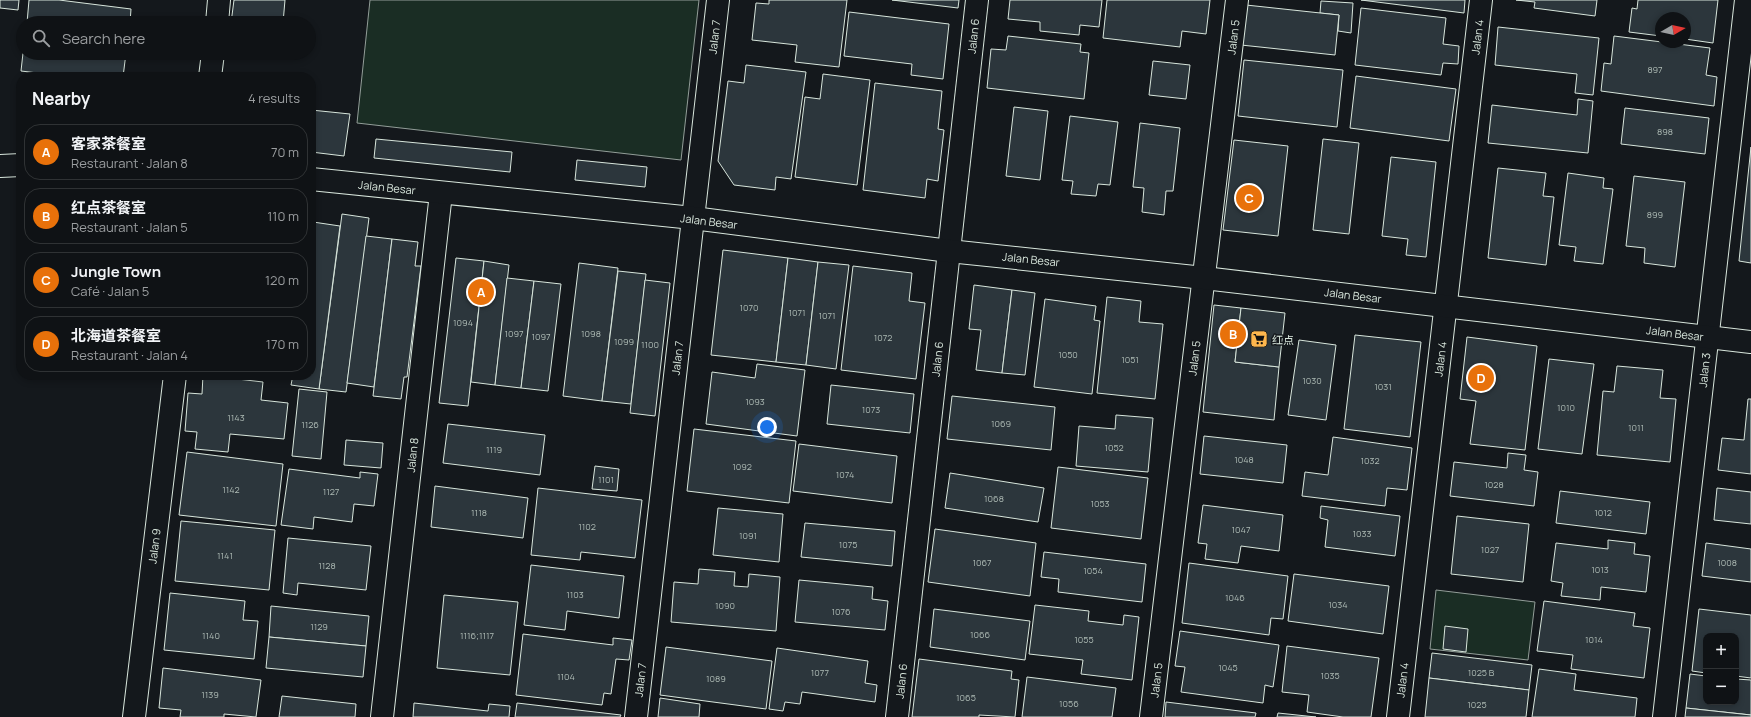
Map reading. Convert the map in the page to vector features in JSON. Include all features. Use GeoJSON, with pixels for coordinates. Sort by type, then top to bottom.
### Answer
{"type":"FeatureCollection","features":[{"type":"Feature","properties":{"kind":"street"},"geometry":{"type":"LineString","coordinates":[[218,16],[220,0]]}},
{"type":"Feature","properties":{"kind":"street","name":"Jalan 7"},"geometry":{"type":"LineString","coordinates":[[636,717],[718,0]]}},
{"type":"Feature","properties":{"kind":"street","name":"Jalan 6"},"geometry":{"type":"LineString","coordinates":[[897,717],[977,0]]}},
{"type":"Feature","properties":{"kind":"street","name":"Jalan 5"},"geometry":{"type":"LineString","coordinates":[[1151,717],[1237,0]]}},
{"type":"Feature","properties":{"kind":"street","name":"Jalan 4"},"geometry":{"type":"LineString","coordinates":[[1398,717],[1481,0]]}},
{"type":"Feature","properties":{"kind":"street","name":"Jalan 3"},"geometry":{"type":"LineString","coordinates":[[1664,717],[1746,0]]}},
{"type":"Feature","properties":{"kind":"street"},"geometry":{"type":"LineString","coordinates":[[211,72],[212,60]]}},
{"type":"Feature","properties":{"kind":"street"},"geometry":{"type":"LineString","coordinates":[[0,166],[16,165]]}},
{"type":"Feature","properties":{"kind":"street","name":"Jalan Besar"},"geometry":{"type":"LineString","coordinates":[[316,180],[693,218],[949,251],[1204,278],[1751,342]]}},
{"type":"Feature","properties":{"kind":"street","name":"Jalan 8"},"geometry":{"type":"LineString","coordinates":[[382,717],[441,192]]}},
{"type":"Feature","properties":{"kind":"street","name":"Jalan 9"},"geometry":{"type":"LineString","coordinates":[[134,717],[173,380]]}},
{"type":"Feature","properties":{"kind":"green space"},"geometry":{"type":"Polygon","coordinates":[[[370,0],[699,0],[681,160],[357,123],[370,0]]]}},
{"type":"Feature","properties":{"kind":"green space"},"geometry":{"type":"Polygon","coordinates":[[[1436,590],[1535,602],[1528,660],[1430,649],[1436,590]]]}},
{"type":"Feature","properties":{"kind":"building"},"geometry":{"type":"Polygon","coordinates":[[[0,0],[19,0],[18,10],[0,8],[0,0]]]}},
{"type":"Feature","properties":{"kind":"building"},"geometry":{"type":"Polygon","coordinates":[[[29,0],[59,0],[131,9],[130,16],[28,16],[29,0]]]}},
{"type":"Feature","properties":{"kind":"building"},"geometry":{"type":"Polygon","coordinates":[[[234,0],[285,0],[284,16],[232,16],[234,0]]]}},
{"type":"Feature","properties":{"kind":"building"},"geometry":{"type":"Polygon","coordinates":[[[769,0],[847,0],[839,67],[795,62],[797,45],[752,40],[756,3],[769,4],[769,0]]]}},
{"type":"Feature","properties":{"kind":"building"},"geometry":{"type":"Polygon","coordinates":[[[892,0],[959,0],[958,8],[892,0]]]}},
{"type":"Feature","properties":{"kind":"building"},"geometry":{"type":"Polygon","coordinates":[[[1010,0],[1102,0],[1099,27],[1080,25],[1079,35],[1040,31],[1040,22],[1008,19],[1010,0]]]}},
{"type":"Feature","properties":{"kind":"building"},"geometry":{"type":"Polygon","coordinates":[[[1107,0],[1210,0],[1206,34],[1182,31],[1180,47],[1103,38],[1107,0]]]}},
{"type":"Feature","properties":{"kind":"building"},"geometry":{"type":"Polygon","coordinates":[[[1361,0],[1465,0],[1464,13],[1361,0]]]}},
{"type":"Feature","properties":{"kind":"building"},"geometry":{"type":"Polygon","coordinates":[[[1516,0],[1597,0],[1595,16],[1534,8],[1535,2],[1516,0]]]}},
{"type":"Feature","properties":{"kind":"building"},"geometry":{"type":"Polygon","coordinates":[[[1638,0],[1718,0],[1713,43],[1691,40],[1691,12],[1655,12],[1655,35],[1629,32],[1632,8],[1637,9],[1638,0]]]}},
{"type":"Feature","properties":{"kind":"building"},"geometry":{"type":"Polygon","coordinates":[[[1321,1],[1353,3],[1351,33],[1338,31],[1339,15],[1320,13],[1321,1]]]}},
{"type":"Feature","properties":{"kind":"building"},"geometry":{"type":"Polygon","coordinates":[[[1246,5],[1339,15],[1335,55],[1241,45],[1246,5]]]}},
{"type":"Feature","properties":{"kind":"building"},"geometry":{"type":"Polygon","coordinates":[[[1361,8],[1446,18],[1443,44],[1459,46],[1458,64],[1443,63],[1441,75],[1355,65],[1361,8]]]}},
{"type":"Feature","properties":{"kind":"building"},"geometry":{"type":"Polygon","coordinates":[[[849,12],[949,24],[943,79],[911,75],[912,64],[844,56],[849,12]]]}},
{"type":"Feature","properties":{"kind":"building"},"geometry":{"type":"Polygon","coordinates":[[[1498,27],[1599,38],[1593,95],[1575,93],[1577,74],[1495,65],[1498,27]]]}},
{"type":"Feature","properties":{"kind":"building"},"geometry":{"type":"Polygon","coordinates":[[[1008,36],[1081,44],[1080,52],[1089,53],[1084,99],[987,88],[991,49],[1006,50],[1008,36]]]}},
{"type":"Feature","properties":{"kind":"building"},"geometry":{"type":"Polygon","coordinates":[[[1614,36],[1655,41],[1655,48],[1691,48],[1691,46],[1710,48],[1706,75],[1717,77],[1714,106],[1601,91],[1604,63],[1611,64],[1614,36]]]}},
{"type":"Feature","properties":{"kind":"building"},"geometry":{"type":"Polygon","coordinates":[[[22,60],[125,60],[124,72],[21,71],[22,60]]]}},
{"type":"Feature","properties":{"kind":"building"},"geometry":{"type":"Polygon","coordinates":[[[1244,60],[1343,70],[1337,127],[1238,116],[1244,60]]]}},
{"type":"Feature","properties":{"kind":"building"},"geometry":{"type":"Polygon","coordinates":[[[1153,61],[1190,65],[1186,99],[1149,95],[1153,61]]]}},
{"type":"Feature","properties":{"kind":"building"},"geometry":{"type":"Polygon","coordinates":[[[746,65],[806,72],[791,179],[776,177],[775,190],[734,185],[718,161],[728,81],[744,83],[746,65]]]}},
{"type":"Feature","properties":{"kind":"building"},"geometry":{"type":"Polygon","coordinates":[[[823,74],[870,80],[857,185],[795,177],[805,97],[820,99],[823,74]]]}},
{"type":"Feature","properties":{"kind":"building"},"geometry":{"type":"Polygon","coordinates":[[[1356,76],[1456,89],[1449,141],[1350,128],[1356,76]]]}},
{"type":"Feature","properties":{"kind":"building"},"geometry":{"type":"Polygon","coordinates":[[[875,83],[942,91],[938,129],[944,130],[938,181],[927,179],[925,198],[863,190],[875,83]]]}},
{"type":"Feature","properties":{"kind":"building"},"geometry":{"type":"Polygon","coordinates":[[[1578,99],[1593,101],[1588,153],[1488,143],[1492,105],[1577,115],[1578,99]]]}},
{"type":"Feature","properties":{"kind":"building"},"geometry":{"type":"Polygon","coordinates":[[[1014,107],[1048,111],[1040,180],[1006,176],[1014,107]]]}},
{"type":"Feature","properties":{"kind":"building"},"geometry":{"type":"Polygon","coordinates":[[[1625,108],[1709,118],[1705,154],[1621,144],[1625,108]]]}},
{"type":"Feature","properties":{"kind":"building"},"geometry":{"type":"Polygon","coordinates":[[[316,111],[350,114],[344,156],[316,153],[316,111]]]}},
{"type":"Feature","properties":{"kind":"building"},"geometry":{"type":"Polygon","coordinates":[[[1070,116],[1118,122],[1110,185],[1098,184],[1096,196],[1071,194],[1073,181],[1062,180],[1070,116]]]}},
{"type":"Feature","properties":{"kind":"building"},"geometry":{"type":"Polygon","coordinates":[[[1140,123],[1180,128],[1173,191],[1166,191],[1164,215],[1142,212],[1144,188],[1133,187],[1140,123]]]}},
{"type":"Feature","properties":{"kind":"building"},"geometry":{"type":"Polygon","coordinates":[[[376,139],[512,152],[510,172],[374,158],[376,139]]]}},
{"type":"Feature","properties":{"kind":"building"},"geometry":{"type":"Polygon","coordinates":[[[1323,139],[1359,143],[1349,234],[1313,230],[1323,139]]]}},
{"type":"Feature","properties":{"kind":"building"},"geometry":{"type":"Polygon","coordinates":[[[1234,140],[1288,146],[1278,236],[1223,230],[1234,140]]]}},
{"type":"Feature","properties":{"kind":"building"},"geometry":{"type":"Polygon","coordinates":[[[1751,147],[1751,263],[1739,261],[1751,147]]]}},
{"type":"Feature","properties":{"kind":"building"},"geometry":{"type":"Polygon","coordinates":[[[1391,157],[1436,162],[1426,257],[1406,255],[1408,239],[1382,236],[1391,157]]]}},
{"type":"Feature","properties":{"kind":"building"},"geometry":{"type":"Polygon","coordinates":[[[577,160],[647,167],[645,187],[575,180],[577,160]]]}},
{"type":"Feature","properties":{"kind":"building"},"geometry":{"type":"Polygon","coordinates":[[[1498,168],[1546,173],[1543,196],[1554,197],[1546,265],[1488,258],[1498,168]]]}},
{"type":"Feature","properties":{"kind":"building"},"geometry":{"type":"Polygon","coordinates":[[[1568,173],[1604,178],[1603,188],[1613,189],[1603,264],[1574,261],[1576,247],[1559,245],[1568,173]]]}},
{"type":"Feature","properties":{"kind":"building"},"geometry":{"type":"Polygon","coordinates":[[[1634,176],[1685,182],[1675,267],[1644,263],[1645,248],[1626,246],[1634,176]]]}},
{"type":"Feature","properties":{"kind":"building"},"geometry":{"type":"Polygon","coordinates":[[[342,214],[369,218],[346,392],[319,389],[342,214]]]}},
{"type":"Feature","properties":{"kind":"building"},"geometry":{"type":"Polygon","coordinates":[[[316,222],[340,226],[319,389],[291,385],[292,380],[316,380],[316,222]]]}},
{"type":"Feature","properties":{"kind":"building"},"geometry":{"type":"Polygon","coordinates":[[[366,236],[392,239],[374,387],[347,383],[366,236]]]}},
{"type":"Feature","properties":{"kind":"building"},"geometry":{"type":"Polygon","coordinates":[[[392,239],[418,242],[415,266],[421,266],[407,377],[404,377],[401,399],[373,396],[392,239]]]}},
{"type":"Feature","properties":{"kind":"building"},"geometry":{"type":"Polygon","coordinates":[[[723,250],[788,258],[776,362],[711,355],[723,250]]]}},
{"type":"Feature","properties":{"kind":"building"},"geometry":{"type":"Polygon","coordinates":[[[456,258],[484,261],[468,406],[439,403],[456,258]]]}},
{"type":"Feature","properties":{"kind":"building"},"geometry":{"type":"Polygon","coordinates":[[[788,258],[818,262],[806,365],[776,362],[788,258]]]}},
{"type":"Feature","properties":{"kind":"building"},"geometry":{"type":"Polygon","coordinates":[[[484,261],[509,265],[495,385],[471,382],[484,261]]]}},
{"type":"Feature","properties":{"kind":"building"},"geometry":{"type":"Polygon","coordinates":[[[818,262],[849,265],[836,369],[806,365],[818,262]]]}},
{"type":"Feature","properties":{"kind":"building"},"geometry":{"type":"Polygon","coordinates":[[[579,263],[618,268],[602,401],[563,396],[579,263]]]}},
{"type":"Feature","properties":{"kind":"building"},"geometry":{"type":"Polygon","coordinates":[[[853,266],[912,273],[909,301],[925,303],[916,379],[841,370],[853,266]]]}},
{"type":"Feature","properties":{"kind":"building"},"geometry":{"type":"Polygon","coordinates":[[[618,271],[646,274],[631,404],[602,401],[618,271]]]}},
{"type":"Feature","properties":{"kind":"building"},"geometry":{"type":"Polygon","coordinates":[[[507,278],[534,281],[521,388],[495,385],[507,278]]]}},
{"type":"Feature","properties":{"kind":"building"},"geometry":{"type":"Polygon","coordinates":[[[645,280],[670,283],[655,416],[630,413],[645,280]]]}},
{"type":"Feature","properties":{"kind":"building"},"geometry":{"type":"Polygon","coordinates":[[[534,281],[561,284],[548,391],[521,388],[534,281]]]}},
{"type":"Feature","properties":{"kind":"building"},"geometry":{"type":"Polygon","coordinates":[[[974,285],[1012,290],[1002,373],[976,370],[981,330],[969,329],[974,285]]]}},
{"type":"Feature","properties":{"kind":"building"},"geometry":{"type":"Polygon","coordinates":[[[1012,290],[1035,293],[1025,375],[1002,373],[1012,290]]]}},
{"type":"Feature","properties":{"kind":"building"},"geometry":{"type":"Polygon","coordinates":[[[1107,297],[1141,301],[1139,322],[1163,324],[1155,399],[1097,393],[1107,297]]]}},
{"type":"Feature","properties":{"kind":"building"},"geometry":{"type":"Polygon","coordinates":[[[1045,299],[1096,306],[1094,320],[1100,321],[1092,394],[1034,387],[1045,299]]]}},
{"type":"Feature","properties":{"kind":"building"},"geometry":{"type":"Polygon","coordinates":[[[1214,305],[1241,308],[1235,362],[1279,367],[1274,420],[1203,412],[1214,305]]]}},
{"type":"Feature","properties":{"kind":"building"},"geometry":{"type":"Polygon","coordinates":[[[1241,308],[1285,313],[1279,367],[1235,362],[1241,308]]]}},
{"type":"Feature","properties":{"kind":"building"},"geometry":{"type":"Polygon","coordinates":[[[1355,335],[1421,342],[1410,437],[1344,429],[1355,335]]]}},
{"type":"Feature","properties":{"kind":"building"},"geometry":{"type":"Polygon","coordinates":[[[1467,337],[1537,346],[1525,450],[1470,444],[1476,401],[1460,399],[1467,337]]]}},
{"type":"Feature","properties":{"kind":"building"},"geometry":{"type":"Polygon","coordinates":[[[1299,340],[1336,345],[1326,420],[1288,415],[1299,340]]]}},
{"type":"Feature","properties":{"kind":"building"},"geometry":{"type":"Polygon","coordinates":[[[1549,359],[1594,364],[1582,454],[1538,449],[1549,359]]]}},
{"type":"Feature","properties":{"kind":"building"},"geometry":{"type":"Polygon","coordinates":[[[757,364],[805,370],[797,436],[706,424],[712,372],[755,378],[757,364]]]}},
{"type":"Feature","properties":{"kind":"building"},"geometry":{"type":"Polygon","coordinates":[[[1617,366],[1663,370],[1660,398],[1676,399],[1670,462],[1597,455],[1603,391],[1614,392],[1617,366]]]}},
{"type":"Feature","properties":{"kind":"building"},"geometry":{"type":"Polygon","coordinates":[[[203,380],[246,380],[263,382],[261,400],[288,403],[284,439],[230,434],[228,452],[195,449],[197,432],[185,431],[188,393],[202,394],[203,380]]]}},
{"type":"Feature","properties":{"kind":"building"},"geometry":{"type":"Polygon","coordinates":[[[831,385],[914,394],[910,433],[827,424],[831,385]]]}},
{"type":"Feature","properties":{"kind":"building"},"geometry":{"type":"Polygon","coordinates":[[[299,389],[327,392],[321,459],[292,456],[299,389]]]}},
{"type":"Feature","properties":{"kind":"building"},"geometry":{"type":"Polygon","coordinates":[[[952,396],[1055,407],[1051,450],[947,439],[952,396]]]}},
{"type":"Feature","properties":{"kind":"building"},"geometry":{"type":"Polygon","coordinates":[[[1748,399],[1751,399],[1751,474],[1718,470],[1722,438],[1744,440],[1748,399]]]}},
{"type":"Feature","properties":{"kind":"building"},"geometry":{"type":"Polygon","coordinates":[[[1116,415],[1153,418],[1148,472],[1076,466],[1079,426],[1115,429],[1116,415]]]}},
{"type":"Feature","properties":{"kind":"building"},"geometry":{"type":"Polygon","coordinates":[[[448,424],[545,435],[540,475],[443,463],[448,424]]]}},
{"type":"Feature","properties":{"kind":"building"},"geometry":{"type":"Polygon","coordinates":[[[694,429],[796,441],[789,503],[687,491],[694,429]]]}},
{"type":"Feature","properties":{"kind":"building"},"geometry":{"type":"Polygon","coordinates":[[[1204,436],[1287,445],[1283,483],[1200,474],[1204,436]]]}},
{"type":"Feature","properties":{"kind":"building"},"geometry":{"type":"Polygon","coordinates":[[[1333,437],[1412,448],[1407,490],[1387,488],[1385,506],[1302,496],[1305,472],[1328,475],[1333,437]]]}},
{"type":"Feature","properties":{"kind":"building"},"geometry":{"type":"Polygon","coordinates":[[[346,440],[383,443],[381,468],[344,465],[346,440]]]}},
{"type":"Feature","properties":{"kind":"building"},"geometry":{"type":"Polygon","coordinates":[[[799,444],[897,456],[892,503],[793,491],[799,444]]]}},
{"type":"Feature","properties":{"kind":"building"},"geometry":{"type":"Polygon","coordinates":[[[187,452],[283,464],[276,526],[179,515],[187,452]]]}},
{"type":"Feature","properties":{"kind":"building"},"geometry":{"type":"Polygon","coordinates":[[[1508,453],[1526,455],[1524,470],[1538,472],[1534,506],[1450,496],[1454,462],[1507,468],[1508,453]]]}},
{"type":"Feature","properties":{"kind":"building"},"geometry":{"type":"Polygon","coordinates":[[[595,466],[619,469],[617,491],[592,489],[595,466]]]}},
{"type":"Feature","properties":{"kind":"building"},"geometry":{"type":"Polygon","coordinates":[[[1058,467],[1148,478],[1141,539],[1051,528],[1058,467]]]}},
{"type":"Feature","properties":{"kind":"building"},"geometry":{"type":"Polygon","coordinates":[[[289,469],[360,478],[360,472],[378,474],[374,506],[354,504],[352,522],[314,517],[313,529],[281,525],[289,469]]]}},
{"type":"Feature","properties":{"kind":"building"},"geometry":{"type":"Polygon","coordinates":[[[950,473],[1044,488],[1038,522],[945,508],[950,473]]]}},
{"type":"Feature","properties":{"kind":"building"},"geometry":{"type":"Polygon","coordinates":[[[435,486],[528,498],[523,538],[431,527],[435,486]]]}},
{"type":"Feature","properties":{"kind":"building"},"geometry":{"type":"Polygon","coordinates":[[[538,488],[642,500],[635,558],[581,552],[580,560],[531,555],[538,488]]]}},
{"type":"Feature","properties":{"kind":"building"},"geometry":{"type":"Polygon","coordinates":[[[1717,488],[1751,492],[1751,524],[1714,520],[1717,488]]]}},
{"type":"Feature","properties":{"kind":"building"},"geometry":{"type":"Polygon","coordinates":[[[1560,491],[1650,502],[1646,534],[1556,523],[1560,491]]]}},
{"type":"Feature","properties":{"kind":"building"},"geometry":{"type":"Polygon","coordinates":[[[1203,505],[1283,515],[1279,551],[1241,546],[1238,563],[1205,559],[1207,544],[1198,543],[1203,505]]]}},
{"type":"Feature","properties":{"kind":"building"},"geometry":{"type":"Polygon","coordinates":[[[1321,506],[1400,516],[1395,556],[1325,547],[1328,520],[1320,518],[1321,506]]]}},
{"type":"Feature","properties":{"kind":"building"},"geometry":{"type":"Polygon","coordinates":[[[718,508],[783,514],[779,562],[713,555],[718,508]]]}},
{"type":"Feature","properties":{"kind":"building"},"geometry":{"type":"Polygon","coordinates":[[[1457,516],[1529,524],[1523,582],[1451,574],[1457,516]]]}},
{"type":"Feature","properties":{"kind":"building"},"geometry":{"type":"Polygon","coordinates":[[[181,521],[275,530],[269,590],[175,581],[181,521]]]}},
{"type":"Feature","properties":{"kind":"building"},"geometry":{"type":"Polygon","coordinates":[[[805,523],[895,531],[892,566],[801,557],[805,523]]]}},
{"type":"Feature","properties":{"kind":"building"},"geometry":{"type":"Polygon","coordinates":[[[935,529],[1036,543],[1030,596],[928,582],[935,529]]]}},
{"type":"Feature","properties":{"kind":"building"},"geometry":{"type":"Polygon","coordinates":[[[288,538],[371,546],[366,590],[298,583],[297,595],[283,593],[288,538]]]}},
{"type":"Feature","properties":{"kind":"building"},"geometry":{"type":"Polygon","coordinates":[[[1608,540],[1635,543],[1634,554],[1650,556],[1646,592],[1601,587],[1600,600],[1561,596],[1563,583],[1551,581],[1556,543],[1608,549],[1608,540]]]}},
{"type":"Feature","properties":{"kind":"building"},"geometry":{"type":"Polygon","coordinates":[[[1706,543],[1751,549],[1751,582],[1702,576],[1706,543]]]}},
{"type":"Feature","properties":{"kind":"building"},"geometry":{"type":"Polygon","coordinates":[[[1044,552],[1146,564],[1142,602],[1058,592],[1059,579],[1041,577],[1044,552]]]}},
{"type":"Feature","properties":{"kind":"building"},"geometry":{"type":"Polygon","coordinates":[[[1189,563],[1288,576],[1283,619],[1271,618],[1269,635],[1182,623],[1189,563]]]}},
{"type":"Feature","properties":{"kind":"building"},"geometry":{"type":"Polygon","coordinates":[[[531,565],[624,576],[619,618],[567,611],[565,630],[524,625],[531,565]]]}},
{"type":"Feature","properties":{"kind":"building"},"geometry":{"type":"Polygon","coordinates":[[[699,569],[735,572],[734,586],[748,587],[749,574],[780,577],[776,631],[671,622],[674,582],[698,584],[699,569]]]}},
{"type":"Feature","properties":{"kind":"building"},"geometry":{"type":"Polygon","coordinates":[[[1294,574],[1389,586],[1383,634],[1288,621],[1294,574]]]}},
{"type":"Feature","properties":{"kind":"building"},"geometry":{"type":"Polygon","coordinates":[[[799,580],[873,587],[872,599],[888,601],[885,630],[795,622],[799,580]]]}},
{"type":"Feature","properties":{"kind":"building"},"geometry":{"type":"Polygon","coordinates":[[[170,593],[245,601],[243,620],[258,621],[254,659],[164,650],[170,593]]]}},
{"type":"Feature","properties":{"kind":"building"},"geometry":{"type":"Polygon","coordinates":[[[444,595],[518,602],[510,675],[437,668],[444,595]]]}},
{"type":"Feature","properties":{"kind":"building"},"geometry":{"type":"Polygon","coordinates":[[[1544,601],[1635,613],[1633,626],[1650,628],[1644,678],[1571,669],[1573,655],[1537,651],[1544,601]]]}},
{"type":"Feature","properties":{"kind":"building"},"geometry":{"type":"Polygon","coordinates":[[[1035,605],[1089,611],[1088,621],[1123,625],[1124,615],[1139,617],[1132,680],[1081,674],[1083,660],[1029,654],[1035,605]]]}},
{"type":"Feature","properties":{"kind":"building"},"geometry":{"type":"Polygon","coordinates":[[[271,606],[369,616],[366,646],[269,637],[271,606]]]}},
{"type":"Feature","properties":{"kind":"building"},"geometry":{"type":"Polygon","coordinates":[[[934,609],[1030,621],[1025,660],[930,647],[934,609]]]}},
{"type":"Feature","properties":{"kind":"building"},"geometry":{"type":"Polygon","coordinates":[[[1699,609],[1751,615],[1751,678],[1739,676],[1739,633],[1703,633],[1703,673],[1692,671],[1699,609]]]}},
{"type":"Feature","properties":{"kind":"building"},"geometry":{"type":"Polygon","coordinates":[[[1445,626],[1468,629],[1466,652],[1443,649],[1445,626]]]}},
{"type":"Feature","properties":{"kind":"building"},"geometry":{"type":"Polygon","coordinates":[[[1180,631],[1279,645],[1273,687],[1265,685],[1263,703],[1181,692],[1185,667],[1175,666],[1180,631]]]}},
{"type":"Feature","properties":{"kind":"building"},"geometry":{"type":"Polygon","coordinates":[[[523,634],[613,645],[613,638],[632,640],[629,660],[616,659],[611,694],[604,693],[602,705],[516,695],[523,634]]]}},
{"type":"Feature","properties":{"kind":"building"},"geometry":{"type":"Polygon","coordinates":[[[269,637],[366,646],[363,677],[266,668],[269,637]]]}},
{"type":"Feature","properties":{"kind":"building"},"geometry":{"type":"Polygon","coordinates":[[[1287,646],[1379,658],[1371,717],[1343,717],[1307,712],[1309,695],[1282,692],[1287,646]]]}},
{"type":"Feature","properties":{"kind":"building"},"geometry":{"type":"Polygon","coordinates":[[[666,647],[772,661],[766,709],[660,695],[666,647]]]}},
{"type":"Feature","properties":{"kind":"building"},"geometry":{"type":"Polygon","coordinates":[[[777,648],[868,661],[865,683],[877,685],[875,702],[802,692],[800,704],[785,702],[783,711],[769,709],[777,648]]]}},
{"type":"Feature","properties":{"kind":"building"},"geometry":{"type":"Polygon","coordinates":[[[1432,653],[1532,665],[1529,690],[1429,678],[1432,653]]]}},
{"type":"Feature","properties":{"kind":"building"},"geometry":{"type":"Polygon","coordinates":[[[919,659],[1012,671],[1011,679],[1019,680],[1015,717],[979,715],[979,717],[912,717],[919,659]]]}},
{"type":"Feature","properties":{"kind":"building"},"geometry":{"type":"Polygon","coordinates":[[[163,668],[261,680],[256,717],[224,714],[224,717],[180,717],[181,710],[159,708],[163,668]]]}},
{"type":"Feature","properties":{"kind":"building"},"geometry":{"type":"Polygon","coordinates":[[[1539,669],[1576,674],[1574,690],[1637,698],[1635,717],[1532,717],[1539,669]]]}},
{"type":"Feature","properties":{"kind":"building"},"geometry":{"type":"Polygon","coordinates":[[[1690,674],[1703,676],[1703,705],[1739,705],[1739,679],[1751,680],[1751,715],[1686,708],[1690,674]]]}},
{"type":"Feature","properties":{"kind":"building"},"geometry":{"type":"Polygon","coordinates":[[[1027,677],[1116,688],[1112,717],[1022,717],[1027,677]]]}},
{"type":"Feature","properties":{"kind":"building"},"geometry":{"type":"Polygon","coordinates":[[[1429,678],[1529,690],[1526,717],[1425,717],[1429,678]]]}},
{"type":"Feature","properties":{"kind":"building"},"geometry":{"type":"Polygon","coordinates":[[[282,696],[356,704],[355,717],[279,717],[282,696]]]}},
{"type":"Feature","properties":{"kind":"building"},"geometry":{"type":"Polygon","coordinates":[[[660,698],[700,704],[699,717],[658,717],[660,698]]]}},
{"type":"Feature","properties":{"kind":"building"},"geometry":{"type":"Polygon","coordinates":[[[1166,702],[1256,713],[1255,717],[1165,717],[1166,702]]]}},
{"type":"Feature","properties":{"kind":"building"},"geometry":{"type":"Polygon","coordinates":[[[414,703],[488,711],[489,704],[510,706],[509,717],[413,717],[414,703]]]}},
{"type":"Feature","properties":{"kind":"building"},"geometry":{"type":"Polygon","coordinates":[[[517,703],[621,715],[620,717],[515,717],[517,703]]]}},
{"type":"Feature","properties":{"kind":"building"},"geometry":{"type":"Polygon","coordinates":[[[1686,708],[1751,715],[1751,717],[1685,717],[1686,708]]]}},
{"type":"Feature","properties":{"kind":"building"},"geometry":{"type":"Polygon","coordinates":[[[1278,713],[1316,717],[1277,717],[1278,713]]]}},
{"type":"Feature","properties":{"kind":"place","name":"Jungle Town"},"geometry":{"type":"Point","coordinates":[1249,198]}},
{"type":"Feature","properties":{"kind":"place","name":"客家茶餐室"},"geometry":{"type":"Point","coordinates":[481,292]}},
{"type":"Feature","properties":{"kind":"place","name":"红点茶餐室"},"geometry":{"type":"Point","coordinates":[1233,334]}},
{"type":"Feature","properties":{"kind":"place","name":"红点"},"geometry":{"type":"Point","coordinates":[1259,339]}},
{"type":"Feature","properties":{"kind":"place","name":"北海道茶餐室"},"geometry":{"type":"Point","coordinates":[1481,378]}}]}
